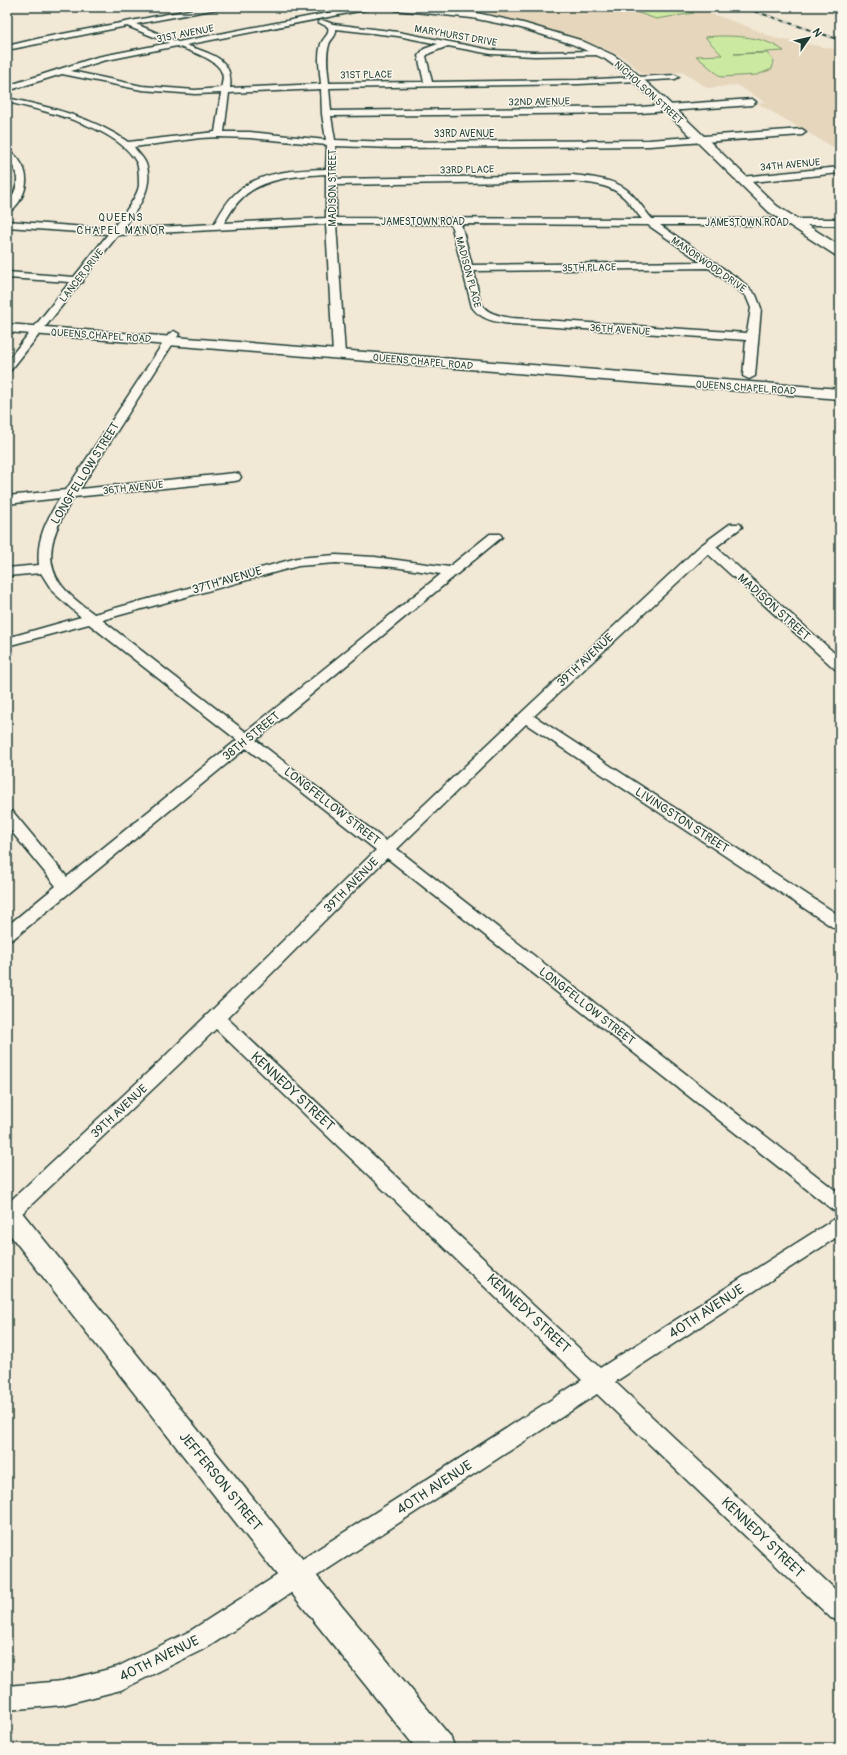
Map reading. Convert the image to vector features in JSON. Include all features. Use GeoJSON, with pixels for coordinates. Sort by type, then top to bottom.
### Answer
{"type":"FeatureCollection","features":[{"type":"Feature","properties":{"kind":"street"},"geometry":{"type":"LineString","coordinates":[[7,48],[41,40],[217,7]]}},
{"type":"Feature","properties":{"kind":"street","name":"31ST AVENUE"},"geometry":{"type":"LineString","coordinates":[[7,89],[100,59],[369,7]]}},
{"type":"Feature","properties":{"kind":"street","name":"NICHOLSON STREET"},"geometry":{"type":"LineString","coordinates":[[396,7],[502,21],[558,36],[600,53],[617,62],[669,109],[773,209],[791,222],[840,252]]}},
{"type":"Feature","properties":{"kind":"street","name":"MARYHURST DRIVE"},"geometry":{"type":"LineString","coordinates":[[311,18],[332,26],[398,34],[479,50],[508,53],[600,53]]}},
{"type":"Feature","properties":{"kind":"street"},"geometry":{"type":"LineString","coordinates":[[128,24],[212,58],[222,64],[226,71],[227,77],[219,134]]}},
{"type":"Feature","properties":{"kind":"street","name":"MADISON STREET"},"geometry":{"type":"LineString","coordinates":[[332,26],[333,31],[331,37],[325,43],[323,57],[326,114],[331,143],[331,221],[339,349]]}},
{"type":"Feature","properties":{"kind":"street"},"geometry":{"type":"LineString","coordinates":[[428,84],[422,56],[427,51],[446,44]]}},
{"type":"Feature","properties":{"kind":"street","name":"31ST PLACE"},"geometry":{"type":"LineString","coordinates":[[60,71],[154,90],[181,92],[325,86],[579,82],[675,76]]}},
{"type":"Feature","properties":{"kind":"street","name":"LANCER DRIVE"},"geometry":{"type":"LineString","coordinates":[[7,100],[46,108],[76,117],[113,135],[127,145],[141,159],[144,168],[145,184],[138,203],[114,232],[79,280],[7,368]]}},
{"type":"Feature","properties":{"kind":"street","name":"32ND AVENUE"},"geometry":{"type":"LineString","coordinates":[[326,114],[669,109],[752,102]]}},
{"type":"Feature","properties":{"kind":"street","name":"33RD AVENUE"},"geometry":{"type":"LineString","coordinates":[[127,145],[200,135],[219,134],[331,143],[386,145],[612,143],[701,140],[802,132]]}},
{"type":"Feature","properties":{"kind":"street"},"geometry":{"type":"LineString","coordinates":[[7,153],[15,160],[18,174],[23,178],[21,191],[15,202],[7,209]]}},
{"type":"Feature","properties":{"kind":"street","name":"34TH AVENUE"},"geometry":{"type":"LineString","coordinates":[[742,180],[840,170]]}},
{"type":"Feature","properties":{"kind":"street"},"geometry":{"type":"LineString","coordinates":[[218,226],[234,200],[252,185],[287,175],[332,171]]}},
{"type":"Feature","properties":{"kind":"street","name":"33RD PLACE"},"geometry":{"type":"LineString","coordinates":[[332,182],[572,178],[603,182]]}},
{"type":"Feature","properties":{"kind":"street","name":"MANORWOOD DRIVE"},"geometry":{"type":"LineString","coordinates":[[603,182],[624,192],[649,221],[744,288],[755,302],[756,308],[749,376]]}},
{"type":"Feature","properties":{"kind":"street","name":"JAMESTOWN ROAD"},"geometry":{"type":"LineString","coordinates":[[7,224],[114,232],[331,221],[840,222]]}},
{"type":"Feature","properties":{"kind":"street","name":"MADISON PLACE"},"geometry":{"type":"LineString","coordinates":[[455,221],[477,308],[489,317]]}},
{"type":"Feature","properties":{"kind":"street","name":"35TH PLACE"},"geometry":{"type":"LineString","coordinates":[[468,268],[711,265]]}},
{"type":"Feature","properties":{"kind":"street"},"geometry":{"type":"LineString","coordinates":[[7,275],[79,280]]}},
{"type":"Feature","properties":{"kind":"street","name":"36TH AVENUE"},"geometry":{"type":"LineString","coordinates":[[489,317],[517,322],[752,338]]}},
{"type":"Feature","properties":{"kind":"street","name":"QUEENS CHAPEL ROAD"},"geometry":{"type":"LineString","coordinates":[[7,320],[40,326],[172,337],[840,382]]}},
{"type":"Feature","properties":{"kind":"street","name":"QUEENS CHAPEL ROAD"},"geometry":{"type":"LineString","coordinates":[[7,328],[40,326]]}},
{"type":"Feature","properties":{"kind":"street","name":"LONGFELLOW STREET"},"geometry":{"type":"LineString","coordinates":[[172,337],[71,494],[48,533],[44,552],[46,568],[49,576],[60,592],[246,740],[840,1205]]}},
{"type":"Feature","properties":{"kind":"street","name":"QUEENS CHAPEL ROAD"},"geometry":{"type":"LineString","coordinates":[[339,349],[666,382],[840,394]]}},
{"type":"Feature","properties":{"kind":"street","name":"36TH AVENUE"},"geometry":{"type":"LineString","coordinates":[[7,500],[235,477]]}},
{"type":"Feature","properties":{"kind":"street","name":"39TH AVENUE"},"geometry":{"type":"LineString","coordinates":[[8,1214],[167,1066],[387,849],[525,716],[708,547],[735,527]]}},
{"type":"Feature","properties":{"kind":"street","name":"38TH STREET"},"geometry":{"type":"LineString","coordinates":[[7,935],[495,537]]}},
{"type":"Feature","properties":{"kind":"street","name":"MADISON STREET"},"geometry":{"type":"LineString","coordinates":[[708,547],[840,666]]}},
{"type":"Feature","properties":{"kind":"street","name":"37TH AVENUE"},"geometry":{"type":"LineString","coordinates":[[7,642],[271,568],[310,560],[363,559],[407,564],[452,572]]}},
{"type":"Feature","properties":{"kind":"street"},"geometry":{"type":"LineString","coordinates":[[7,572],[46,568]]}},
{"type":"Feature","properties":{"kind":"street","name":"LIVINGSTON STREET"},"geometry":{"type":"LineString","coordinates":[[525,716],[840,924]]}},
{"type":"Feature","properties":{"kind":"street"},"geometry":{"type":"LineString","coordinates":[[7,815],[66,887]]}},
{"type":"Feature","properties":{"kind":"street","name":"KENNEDY STREET"},"geometry":{"type":"LineString","coordinates":[[216,1018],[840,1610]]}},
{"type":"Feature","properties":{"kind":"street","name":"JEFFERSON STREET"},"geometry":{"type":"LineString","coordinates":[[8,1214],[297,1576],[438,1748]]}},
{"type":"Feature","properties":{"kind":"street","name":"40TH AVENUE"},"geometry":{"type":"LineString","coordinates":[[7,1698],[62,1693],[121,1678],[199,1640],[840,1225]]}},
{"type":"Feature","properties":{"kind":"shaded area"},"geometry":{"type":"Polygon","coordinates":[[[529,7],[692,7],[746,26],[774,38],[840,50],[840,146],[833,147],[757,103],[765,102],[737,85],[708,88],[682,72],[644,75],[628,61],[617,54],[574,36],[529,24],[481,14],[529,9],[529,7]]]}},
{"type":"Feature","properties":{"kind":"green space"},"geometry":{"type":"Polygon","coordinates":[[[621,7],[678,7],[694,13],[656,19],[621,7]]]}},
{"type":"Feature","properties":{"kind":"green space"},"geometry":{"type":"Polygon","coordinates":[[[719,36],[753,38],[777,46],[784,51],[734,54],[767,53],[774,61],[772,69],[757,75],[721,77],[696,56],[722,55],[705,37],[719,36]]]}},
{"type":"Feature","properties":{"kind":"railway"},"geometry":{"type":"LineString","coordinates":[[742,7],[840,40]]}},
{"type":"Feature","properties":{"kind":"district","name":"QUEENS CHAPEL MANOR"},"geometry":{"type":"Point","coordinates":[121,223]}}]}
